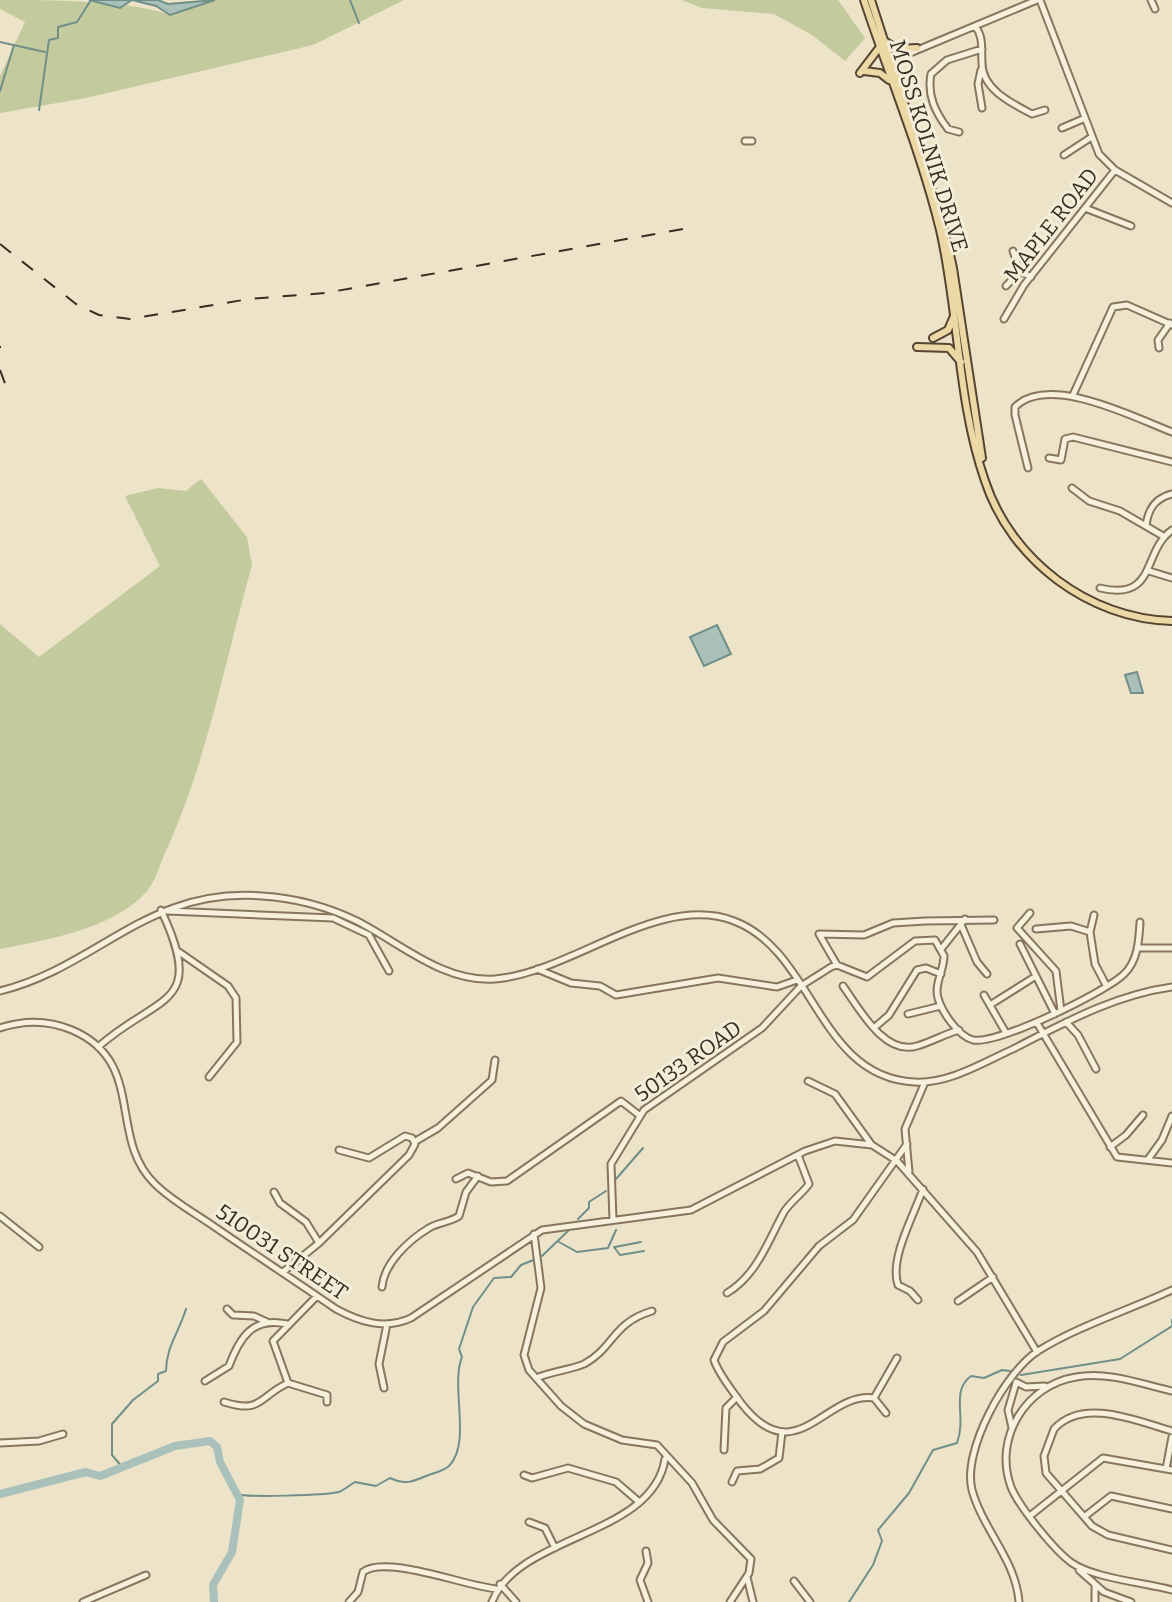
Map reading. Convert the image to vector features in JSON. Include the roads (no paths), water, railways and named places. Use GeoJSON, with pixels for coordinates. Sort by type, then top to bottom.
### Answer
{"type":"FeatureCollection","features":[{"type":"Feature","properties":{"kind":"main road","name":"MOSS KOLNIK DRIVE"},"geometry":{"type":"LineString","coordinates":[[864,0],[937,218],[955,311],[976,452],[990,492],[1027,552],[1059,582],[1113,610],[1172,621]]}},
{"type":"Feature","properties":{"kind":"main road","name":"MOSS KOLNIK DRIVE"},"geometry":{"type":"LineString","coordinates":[[871,0],[923,154],[953,268],[990,492]]}},
{"type":"Feature","properties":{"kind":"main road"},"geometry":{"type":"LineString","coordinates":[[884,39],[897,49],[917,48]]}},
{"type":"Feature","properties":{"kind":"main road"},"geometry":{"type":"LineString","coordinates":[[879,48],[862,72],[884,75],[894,87]]}},
{"type":"Feature","properties":{"kind":"main road"},"geometry":{"type":"LineString","coordinates":[[933,338],[948,330],[955,311]]}},
{"type":"Feature","properties":{"kind":"main road"},"geometry":{"type":"LineString","coordinates":[[917,347],[949,348],[963,365]]}},
{"type":"Feature","properties":{"kind":"street"},"geometry":{"type":"LineString","coordinates":[[891,61],[1039,0],[1090,138],[1099,154],[1115,170],[1172,203]]}},
{"type":"Feature","properties":{"kind":"street"},"geometry":{"type":"LineString","coordinates":[[1151,0],[1155,9]]}},
{"type":"Feature","properties":{"kind":"street"},"geometry":{"type":"LineString","coordinates":[[975,26],[982,49],[985,80],[1032,114],[1045,110]]}},
{"type":"Feature","properties":{"kind":"street"},"geometry":{"type":"LineString","coordinates":[[959,132],[948,129],[937,112],[930,95],[931,74],[947,60],[982,49]]}},
{"type":"Feature","properties":{"kind":"street"},"geometry":{"type":"LineString","coordinates":[[982,65],[978,84],[982,108]]}},
{"type":"Feature","properties":{"kind":"street"},"geometry":{"type":"LineString","coordinates":[[1062,128],[1083,119]]}},
{"type":"Feature","properties":{"kind":"street"},"geometry":{"type":"LineString","coordinates":[[1064,155],[1090,138]]}},
{"type":"Feature","properties":{"kind":"street","name":"MAPLE ROAD"},"geometry":{"type":"LineString","coordinates":[[1004,319],[1013,301],[1115,170]]}},
{"type":"Feature","properties":{"kind":"street"},"geometry":{"type":"LineString","coordinates":[[1085,208],[1131,226]]}},
{"type":"Feature","properties":{"kind":"street"},"geometry":{"type":"LineString","coordinates":[[1013,251],[1020,271],[1031,277]]}},
{"type":"Feature","properties":{"kind":"street"},"geometry":{"type":"LineString","coordinates":[[1006,286],[1020,271]]}},
{"type":"Feature","properties":{"kind":"street"},"geometry":{"type":"LineString","coordinates":[[1073,395],[1113,307],[1127,305],[1171,324],[1158,340],[1159,348]]}},
{"type":"Feature","properties":{"kind":"street"},"geometry":{"type":"LineString","coordinates":[[1028,468],[1015,415],[1015,407],[1022,401],[1073,395],[1172,432]]}},
{"type":"Feature","properties":{"kind":"street"},"geometry":{"type":"LineString","coordinates":[[1049,458],[1061,460],[1065,439],[1073,437],[1172,462]]}},
{"type":"Feature","properties":{"kind":"street"},"geometry":{"type":"LineString","coordinates":[[1072,488],[1089,501],[1115,508],[1163,536]]}},
{"type":"Feature","properties":{"kind":"street"},"geometry":{"type":"LineString","coordinates":[[1146,526],[1150,509],[1161,498],[1172,494]]}},
{"type":"Feature","properties":{"kind":"street"},"geometry":{"type":"LineString","coordinates":[[1100,588],[1126,590],[1149,571],[1163,536],[1172,530]]}},
{"type":"Feature","properties":{"kind":"street"},"geometry":{"type":"LineString","coordinates":[[1149,571],[1172,578]]}},
{"type":"Feature","properties":{"kind":"street"},"geometry":{"type":"LineString","coordinates":[[0,991],[41,976],[162,912],[226,896],[290,899],[353,919],[442,969],[465,977],[497,979],[537,969],[668,920],[707,914],[736,921],[762,937],[856,1060],[883,1076],[925,1082],[965,1071],[1109,1003],[1172,987]]}},
{"type":"Feature","properties":{"kind":"street"},"geometry":{"type":"LineString","coordinates":[[162,912],[176,909],[333,918],[369,935],[389,971]]}},
{"type":"Feature","properties":{"kind":"street"},"geometry":{"type":"LineString","coordinates":[[98,1047],[174,993],[181,974],[178,952],[162,912]]}},
{"type":"Feature","properties":{"kind":"street"},"geometry":{"type":"LineString","coordinates":[[1030,913],[1017,928],[1056,971],[1058,1012]]}},
{"type":"Feature","properties":{"kind":"street"},"geometry":{"type":"LineString","coordinates":[[1094,915],[1090,932],[1095,964],[1106,985]]}},
{"type":"Feature","properties":{"kind":"street"},"geometry":{"type":"LineString","coordinates":[[942,948],[962,927],[965,919]]}},
{"type":"Feature","properties":{"kind":"street"},"geometry":{"type":"LineString","coordinates":[[994,920],[893,923],[864,935],[825,933],[818,936],[837,965],[867,977],[918,939],[931,939],[942,948],[945,961],[937,991],[941,1006],[959,1030],[978,1040],[1037,1023],[1126,972],[1137,948],[1140,922]]}},
{"type":"Feature","properties":{"kind":"street"},"geometry":{"type":"LineString","coordinates":[[1036,929],[1071,926],[1090,932]]}},
{"type":"Feature","properties":{"kind":"street"},"geometry":{"type":"LineString","coordinates":[[962,927],[977,962],[987,974]]}},
{"type":"Feature","properties":{"kind":"street"},"geometry":{"type":"LineString","coordinates":[[1020,944],[1058,1012]]}},
{"type":"Feature","properties":{"kind":"street"},"geometry":{"type":"LineString","coordinates":[[1137,948],[1172,948]]}},
{"type":"Feature","properties":{"kind":"street"},"geometry":{"type":"LineString","coordinates":[[178,952],[234,992],[237,1040],[209,1077]]}},
{"type":"Feature","properties":{"kind":"street"},"geometry":{"type":"LineString","coordinates":[[537,969],[571,983],[600,986],[616,995],[726,978],[777,987],[799,983],[837,965]]}},
{"type":"Feature","properties":{"kind":"street"},"geometry":{"type":"LineString","coordinates":[[875,1027],[889,1015],[898,995],[917,970],[926,968],[941,974]]}},
{"type":"Feature","properties":{"kind":"street"},"geometry":{"type":"LineString","coordinates":[[990,1005],[1030,983],[1036,975]]}},
{"type":"Feature","properties":{"kind":"street","name":"50133 ROAD"},"geometry":{"type":"LineString","coordinates":[[613,1220],[610,1166],[639,1115],[762,1028],[799,983]]}},
{"type":"Feature","properties":{"kind":"street"},"geometry":{"type":"LineString","coordinates":[[843,986],[887,1041],[906,1047],[959,1030]]}},
{"type":"Feature","properties":{"kind":"street"},"geometry":{"type":"LineString","coordinates":[[984,995],[1006,1033]]}},
{"type":"Feature","properties":{"kind":"street"},"geometry":{"type":"LineString","coordinates":[[908,1014],[941,1006]]}},
{"type":"Feature","properties":{"kind":"street","name":"510031 STREET"},"geometry":{"type":"LineString","coordinates":[[0,1028],[24,1022],[45,1022],[73,1030],[98,1047],[121,1081],[132,1146],[150,1180],[349,1316],[387,1324]]}},
{"type":"Feature","properties":{"kind":"street"},"geometry":{"type":"LineString","coordinates":[[1066,1022],[1078,1035],[1096,1069]]}},
{"type":"Feature","properties":{"kind":"street"},"geometry":{"type":"LineString","coordinates":[[1037,1023],[1120,1159],[1149,1158],[1172,1163]]}},
{"type":"Feature","properties":{"kind":"street"},"geometry":{"type":"LineString","coordinates":[[283,1272],[319,1243],[409,1155],[414,1142],[438,1128],[492,1080],[495,1060]]}},
{"type":"Feature","properties":{"kind":"street"},"geometry":{"type":"LineString","coordinates":[[808,1081],[835,1094],[872,1145]]}},
{"type":"Feature","properties":{"kind":"street"},"geometry":{"type":"LineString","coordinates":[[909,1173],[907,1124],[925,1082]]}},
{"type":"Feature","properties":{"kind":"street"},"geometry":{"type":"LineString","coordinates":[[456,1179],[465,1174],[503,1182],[621,1101],[639,1115]]}},
{"type":"Feature","properties":{"kind":"street"},"geometry":{"type":"LineString","coordinates":[[1110,1147],[1143,1115]]}},
{"type":"Feature","properties":{"kind":"street"},"geometry":{"type":"LineString","coordinates":[[1149,1158],[1162,1140],[1172,1116]]}},
{"type":"Feature","properties":{"kind":"street"},"geometry":{"type":"LineString","coordinates":[[339,1150],[369,1158],[405,1136],[414,1142]]}},
{"type":"Feature","properties":{"kind":"street"},"geometry":{"type":"LineString","coordinates":[[384,1388],[379,1371],[387,1324],[411,1318],[534,1234],[691,1210],[798,1155],[835,1141],[872,1145],[909,1173],[963,1234],[993,1277],[1037,1352]]}},
{"type":"Feature","properties":{"kind":"street"},"geometry":{"type":"LineString","coordinates":[[874,1398],[856,1399],[796,1432],[782,1431],[756,1419],[737,1397],[716,1366],[717,1350],[737,1328],[770,1304],[819,1246],[853,1220],[907,1144]]}},
{"type":"Feature","properties":{"kind":"street"},"geometry":{"type":"LineString","coordinates":[[727,1293],[744,1280],[767,1249],[769,1235],[786,1209],[809,1184],[798,1155]]}},
{"type":"Feature","properties":{"kind":"street"},"geometry":{"type":"LineString","coordinates":[[382,1287],[387,1268],[407,1246],[429,1228],[459,1216],[466,1192],[478,1176]]}},
{"type":"Feature","properties":{"kind":"street"},"geometry":{"type":"LineString","coordinates":[[918,1300],[898,1285],[896,1279],[902,1250],[923,1189]]}},
{"type":"Feature","properties":{"kind":"street"},"geometry":{"type":"LineString","coordinates":[[274,1192],[280,1203],[306,1222],[319,1243]]}},
{"type":"Feature","properties":{"kind":"street"},"geometry":{"type":"LineString","coordinates":[[2,1217],[39,1247]]}},
{"type":"Feature","properties":{"kind":"street"},"geometry":{"type":"LineString","coordinates":[[534,1234],[541,1288],[524,1355],[536,1378],[584,1424],[622,1440],[653,1443],[692,1483],[713,1520],[749,1555],[752,1562],[747,1577],[730,1602]]}},
{"type":"Feature","properties":{"kind":"street"},"geometry":{"type":"LineString","coordinates":[[958,1301],[993,1277]]}},
{"type":"Feature","properties":{"kind":"street"},"geometry":{"type":"LineString","coordinates":[[1019,1602],[1011,1569],[984,1519],[971,1479],[977,1440],[1014,1381],[1037,1352],[1172,1290]]}},
{"type":"Feature","properties":{"kind":"street"},"geometry":{"type":"LineString","coordinates":[[288,1383],[273,1341],[317,1296]]}},
{"type":"Feature","properties":{"kind":"street"},"geometry":{"type":"LineString","coordinates":[[227,1309],[233,1315],[254,1316],[268,1322],[288,1324]]}},
{"type":"Feature","properties":{"kind":"street"},"geometry":{"type":"LineString","coordinates":[[536,1378],[586,1362],[628,1321],[652,1311]]}},
{"type":"Feature","properties":{"kind":"street"},"geometry":{"type":"LineString","coordinates":[[205,1381],[229,1366],[233,1350],[246,1335],[268,1322]]}},
{"type":"Feature","properties":{"kind":"street"},"geometry":{"type":"LineString","coordinates":[[874,1398],[897,1358]]}},
{"type":"Feature","properties":{"kind":"street"},"geometry":{"type":"LineString","coordinates":[[1014,1381],[1026,1387],[1050,1385],[1077,1376],[1099,1375],[1172,1391]]}},
{"type":"Feature","properties":{"kind":"street"},"geometry":{"type":"LineString","coordinates":[[1012,1428],[1008,1410],[1014,1381]]}},
{"type":"Feature","properties":{"kind":"street"},"geometry":{"type":"LineString","coordinates":[[224,1402],[243,1408],[256,1406],[272,1391],[288,1383],[322,1391],[327,1395],[327,1402]]}},
{"type":"Feature","properties":{"kind":"street"},"geometry":{"type":"LineString","coordinates":[[1050,1385],[1026,1403],[1012,1428],[1007,1453],[1010,1482],[1031,1515],[1072,1564],[1108,1594],[1131,1602]]}},
{"type":"Feature","properties":{"kind":"street"},"geometry":{"type":"LineString","coordinates":[[724,1450],[726,1410],[737,1397]]}},
{"type":"Feature","properties":{"kind":"street"},"geometry":{"type":"LineString","coordinates":[[874,1398],[886,1413]]}},
{"type":"Feature","properties":{"kind":"street"},"geometry":{"type":"LineString","coordinates":[[1172,1431],[1099,1413],[1069,1417],[1054,1429],[1044,1456],[1046,1473],[1102,1533],[1172,1550]]}},
{"type":"Feature","properties":{"kind":"street"},"geometry":{"type":"LineString","coordinates":[[732,1482],[737,1471],[760,1469],[779,1458],[782,1431]]}},
{"type":"Feature","properties":{"kind":"street"},"geometry":{"type":"LineString","coordinates":[[0,1443],[39,1441],[63,1434]]}},
{"type":"Feature","properties":{"kind":"street"},"geometry":{"type":"LineString","coordinates":[[1031,1515],[1103,1458],[1169,1470],[1172,1437]]}},
{"type":"Feature","properties":{"kind":"street"},"geometry":{"type":"LineString","coordinates":[[492,1602],[499,1587],[555,1548],[601,1527],[638,1501],[660,1477],[666,1458]]}},
{"type":"Feature","properties":{"kind":"street"},"geometry":{"type":"LineString","coordinates":[[524,1475],[532,1478],[568,1468],[616,1482],[638,1501]]}},
{"type":"Feature","properties":{"kind":"street"},"geometry":{"type":"LineString","coordinates":[[1084,1517],[1111,1496],[1172,1509]]}},
{"type":"Feature","properties":{"kind":"street"},"geometry":{"type":"LineString","coordinates":[[529,1522],[545,1528],[555,1548]]}},
{"type":"Feature","properties":{"kind":"street"},"geometry":{"type":"LineString","coordinates":[[646,1551],[648,1563],[640,1580],[648,1602]]}},
{"type":"Feature","properties":{"kind":"street"},"geometry":{"type":"LineString","coordinates":[[1072,1564],[1172,1590]]}},
{"type":"Feature","properties":{"kind":"street"},"geometry":{"type":"LineString","coordinates":[[349,1602],[358,1592],[363,1572],[372,1567],[421,1571],[499,1587],[516,1602]]}},
{"type":"Feature","properties":{"kind":"street"},"geometry":{"type":"LineString","coordinates":[[88,1601],[146,1575]]}},
{"type":"Feature","properties":{"kind":"street"},"geometry":{"type":"LineString","coordinates":[[747,1577],[753,1602]]}},
{"type":"Feature","properties":{"kind":"street"},"geometry":{"type":"LineString","coordinates":[[794,1581],[810,1602]]}},
{"type":"Feature","properties":{"kind":"street"},"geometry":{"type":"LineString","coordinates":[[1095,1584],[1095,1602]]}},
{"type":"Feature","properties":{"kind":"water"},"geometry":{"type":"Polygon","coordinates":[[[89,0],[132,0],[120,8],[89,0]]]}},
{"type":"Feature","properties":{"kind":"water"},"geometry":{"type":"Polygon","coordinates":[[[132,0],[158,0],[168,4],[215,0],[170,15],[156,6],[132,0]]]}},
{"type":"Feature","properties":{"kind":"water"},"geometry":{"type":"Polygon","coordinates":[[[717,625],[731,654],[704,666],[690,637],[717,625]]]}},
{"type":"Feature","properties":{"kind":"water"},"geometry":{"type":"Polygon","coordinates":[[[1137,672],[1143,693],[1131,693],[1125,675],[1137,672]]]}},
{"type":"Feature","properties":{"kind":"waterway"},"geometry":{"type":"LineString","coordinates":[[39,110],[49,40],[58,38],[58,27],[77,22],[91,0]]}},
{"type":"Feature","properties":{"kind":"waterway"},"geometry":{"type":"LineString","coordinates":[[350,0],[359,23]]}},
{"type":"Feature","properties":{"kind":"waterway"},"geometry":{"type":"LineString","coordinates":[[0,42],[45,52]]}},
{"type":"Feature","properties":{"kind":"waterway"},"geometry":{"type":"LineString","coordinates":[[0,91],[14,45]]}},
{"type":"Feature","properties":{"kind":"waterway"},"geometry":{"type":"LineString","coordinates":[[616,1179],[643,1148]]}},
{"type":"Feature","properties":{"kind":"waterway"},"geometry":{"type":"LineString","coordinates":[[578,1219],[589,1208],[589,1202],[606,1191]]}},
{"type":"Feature","properties":{"kind":"waterway"},"geometry":{"type":"LineString","coordinates":[[542,1256],[569,1230]]}},
{"type":"Feature","properties":{"kind":"waterway"},"geometry":{"type":"LineString","coordinates":[[559,1242],[577,1252],[608,1248],[616,1230]]}},
{"type":"Feature","properties":{"kind":"waterway"},"geometry":{"type":"LineString","coordinates":[[615,1247],[641,1242]]}},
{"type":"Feature","properties":{"kind":"waterway"},"geometry":{"type":"LineString","coordinates":[[614,1247],[620,1255],[644,1251]]}},
{"type":"Feature","properties":{"kind":"waterway"},"geometry":{"type":"LineString","coordinates":[[237,1494],[331,1493],[355,1482],[376,1486],[390,1478],[412,1481],[449,1466],[456,1456],[459,1443],[458,1383],[462,1357],[459,1349],[473,1307],[494,1278],[511,1277],[521,1265],[536,1259]]}},
{"type":"Feature","properties":{"kind":"waterway"},"geometry":{"type":"LineString","coordinates":[[123,1468],[112,1455],[112,1424],[133,1400],[158,1381],[158,1374],[166,1371],[170,1347],[186,1309]]}},
{"type":"Feature","properties":{"kind":"waterway"},"geometry":{"type":"LineString","coordinates":[[1021,1375],[1120,1359],[1172,1326]]}},
{"type":"Feature","properties":{"kind":"waterway"},"geometry":{"type":"LineString","coordinates":[[849,1602],[873,1565],[882,1541],[878,1530],[909,1493],[933,1450],[957,1443],[961,1389],[965,1382],[971,1376],[984,1378],[1002,1370],[1010,1371]]}},
{"type":"Feature","properties":{"kind":"waterway"},"geometry":{"type":"LineString","coordinates":[[0,1494],[86,1472],[100,1476],[175,1446],[210,1441],[217,1447],[220,1462],[240,1500],[232,1552],[213,1585],[214,1602]]}},
{"type":"Feature","properties":{"kind":"railway"},"geometry":{"type":"LineString","coordinates":[[0,244],[76,304],[99,315],[130,319],[249,299],[325,293],[694,227]]}},
{"type":"Feature","properties":{"kind":"railway"},"geometry":{"type":"LineString","coordinates":[[0,370],[6,386]]}}]}
